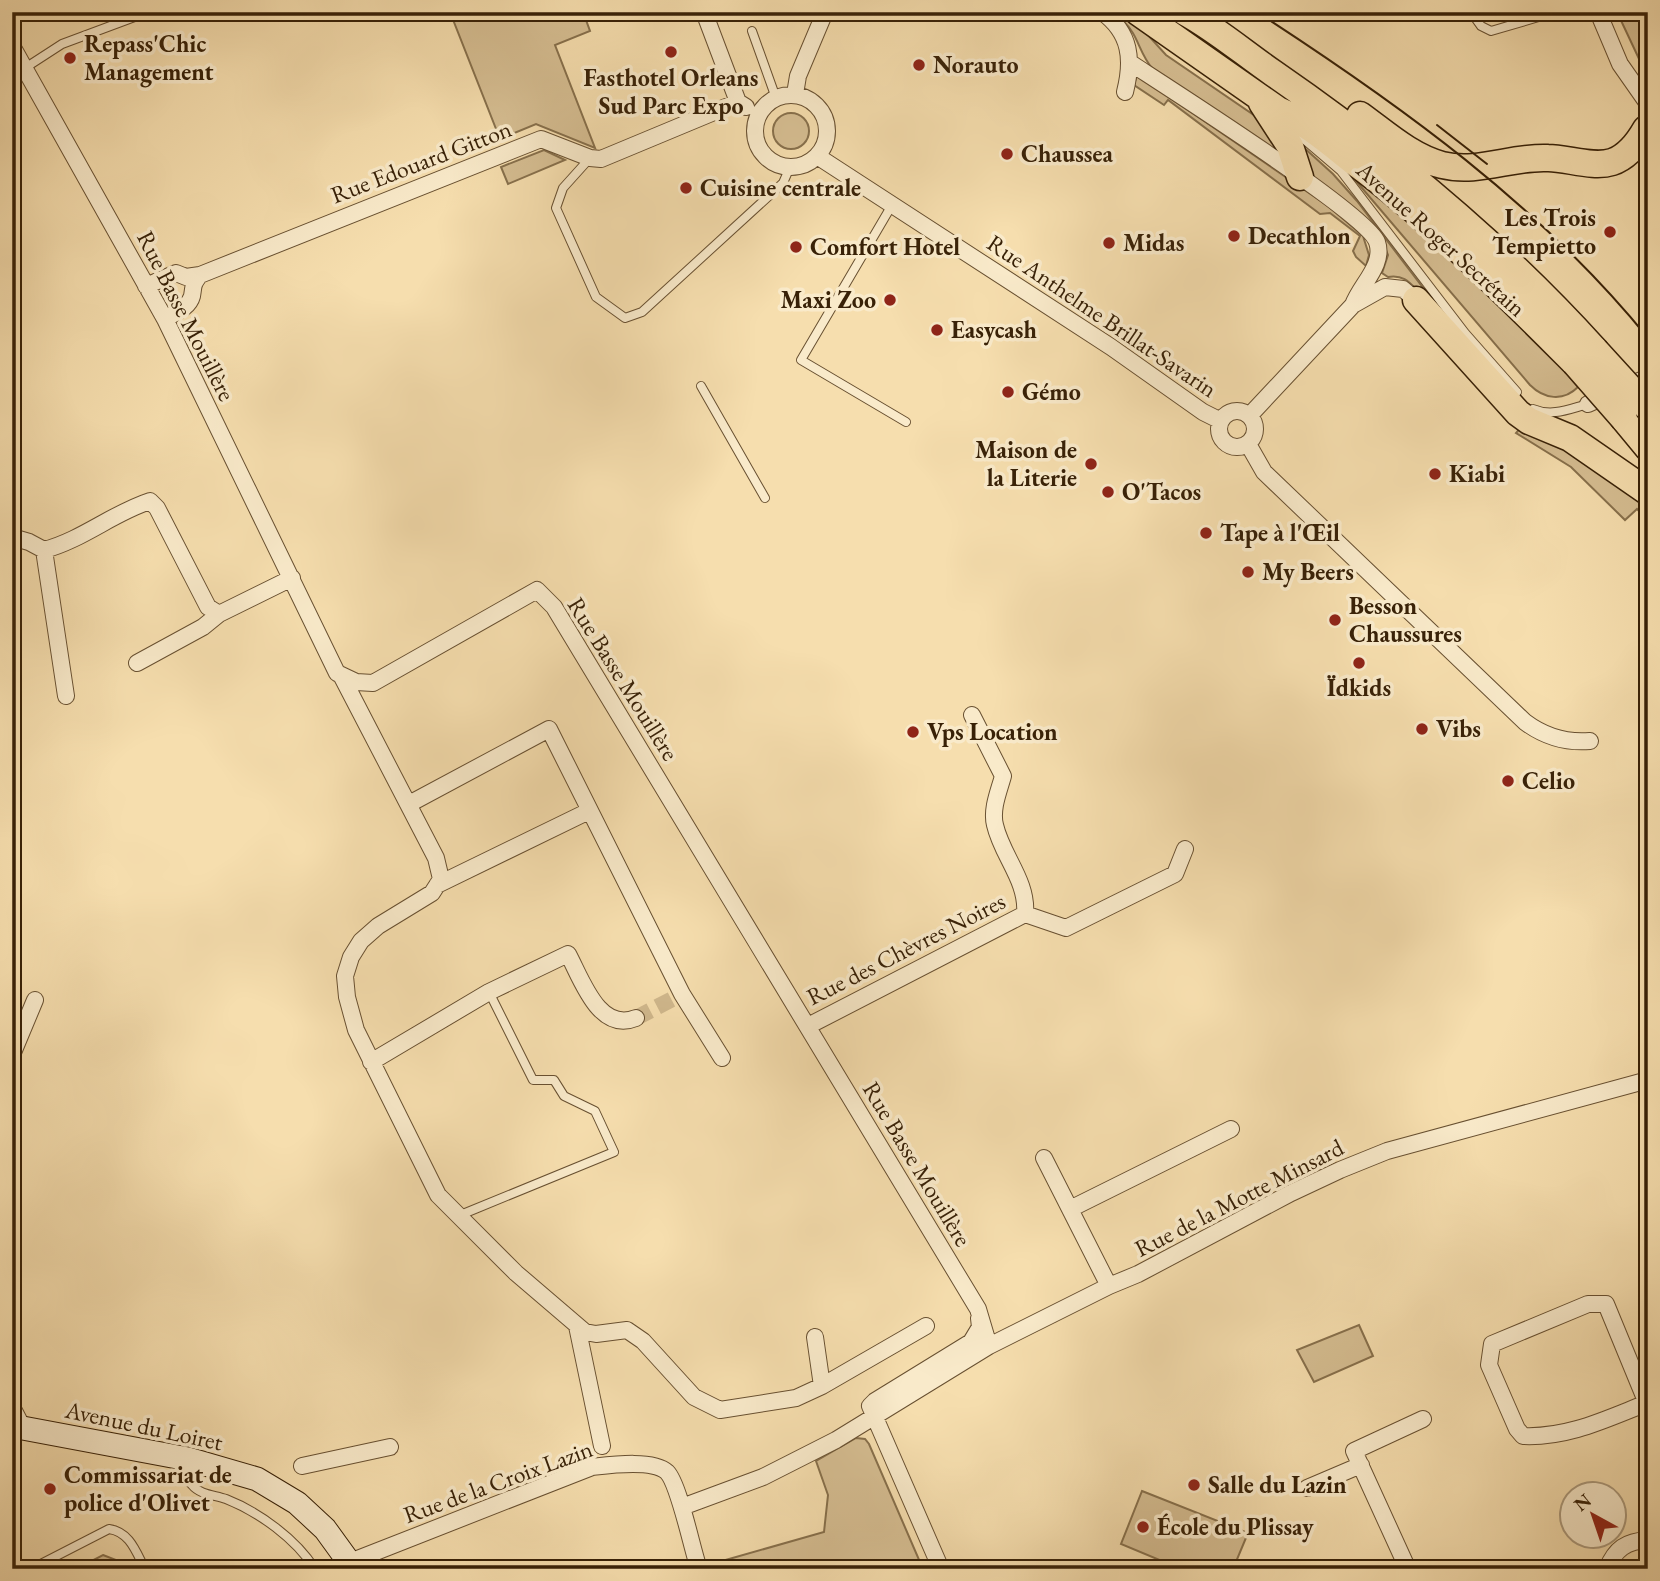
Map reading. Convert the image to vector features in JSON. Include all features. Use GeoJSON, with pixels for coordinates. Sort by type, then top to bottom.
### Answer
{"type":"FeatureCollection","features":[{"type":"Feature","properties":{"kind":"main road","name":"Avenue Roger Secrétain"},"geometry":{"type":"LineString","coordinates":[[1139,12],[1268,103],[1297,118],[1388,187],[1648,408]]}},
{"type":"Feature","properties":{"kind":"main road","name":"Avenue Roger Secrétain"},"geometry":{"type":"LineString","coordinates":[[1185,12],[1296,89],[1413,178],[1468,225],[1585,356],[1624,419],[1648,448]]}},
{"type":"Feature","properties":{"kind":"main road"},"geometry":{"type":"LineString","coordinates":[[1198,12],[1294,69],[1416,155],[1441,165],[1481,168],[1526,158],[1611,162],[1629,152],[1647,125]]}},
{"type":"Feature","properties":{"kind":"main road"},"geometry":{"type":"LineString","coordinates":[[1268,103],[1290,146],[1300,177]]}},
{"type":"Feature","properties":{"kind":"main road"},"geometry":{"type":"LineString","coordinates":[[1427,299],[1518,413],[1529,421],[1570,438],[1648,492]]}},
{"type":"Feature","properties":{"kind":"main road","name":"Avenue du Loiret"},"geometry":{"type":"LineString","coordinates":[[18,1427],[188,1459],[257,1479],[297,1503],[325,1528],[352,1565]]}},
{"type":"Feature","properties":{"kind":"street"},"geometry":{"type":"LineString","coordinates":[[704,12],[738,103],[757,112]]}},
{"type":"Feature","properties":{"kind":"street"},"geometry":{"type":"LineString","coordinates":[[795,94],[798,76],[825,12]]}},
{"type":"Feature","properties":{"kind":"street"},"geometry":{"type":"LineString","coordinates":[[1102,12],[1121,30],[1128,44],[1130,72],[1125,92]]}},
{"type":"Feature","properties":{"kind":"street"},"geometry":{"type":"LineString","coordinates":[[1598,12],[1647,125]]}},
{"type":"Feature","properties":{"kind":"street","name":"Rue Basse Mouillère"},"geometry":{"type":"LineString","coordinates":[[12,46],[165,319],[337,673],[356,682],[373,683],[537,590],[554,607],[978,1309],[989,1346]]}},
{"type":"Feature","properties":{"kind":"street","name":"Avenue Roger Secrétain"},"geometry":{"type":"LineString","coordinates":[[1129,62],[1300,177],[1348,213],[1377,240],[1376,266],[1357,292],[1353,305]]}},
{"type":"Feature","properties":{"kind":"street"},"geometry":{"type":"LineString","coordinates":[[795,94],[806,97],[822,113],[827,123],[827,135],[817,156],[800,166],[790,167],[778,165],[768,159],[755,138],[757,112],[776,98],[795,94]]}},
{"type":"Feature","properties":{"kind":"street"},"geometry":{"type":"LineString","coordinates":[[590,158],[601,159],[738,103]]}},
{"type":"Feature","properties":{"kind":"street","name":"Rue Edouard Gitton"},"geometry":{"type":"LineString","coordinates":[[146,286],[176,273],[186,277],[200,275],[541,139],[590,158]]}},
{"type":"Feature","properties":{"kind":"street","name":"Rue Anthelme Brillat-Savarin"},"geometry":{"type":"LineString","coordinates":[[817,156],[1111,347],[1203,412],[1221,421]]}},
{"type":"Feature","properties":{"kind":"street"},"geometry":{"type":"LineString","coordinates":[[165,319],[184,308],[191,299],[192,285],[200,275]]}},
{"type":"Feature","properties":{"kind":"street"},"geometry":{"type":"LineString","coordinates":[[1250,415],[1353,305],[1385,287],[1403,289],[1427,299]]}},
{"type":"Feature","properties":{"kind":"street"},"geometry":{"type":"LineString","coordinates":[[1588,404],[1648,377]]}},
{"type":"Feature","properties":{"kind":"street"},"geometry":{"type":"LineString","coordinates":[[1234,411],[1250,415],[1256,430],[1252,441],[1238,447],[1224,441],[1219,431],[1221,421],[1234,411]]}},
{"type":"Feature","properties":{"kind":"street"},"geometry":{"type":"LineString","coordinates":[[1248,444],[1264,472],[1525,722],[1548,736],[1574,742],[1590,741]]}},
{"type":"Feature","properties":{"kind":"street"},"geometry":{"type":"LineString","coordinates":[[12,537],[44,550],[61,546],[150,501],[157,508],[208,607],[219,614]]}},
{"type":"Feature","properties":{"kind":"street"},"geometry":{"type":"LineString","coordinates":[[44,550],[66,696]]}},
{"type":"Feature","properties":{"kind":"street"},"geometry":{"type":"LineString","coordinates":[[136,663],[203,627],[219,614],[292,578]]}},
{"type":"Feature","properties":{"kind":"street"},"geometry":{"type":"LineString","coordinates":[[341,676],[436,858],[441,879],[432,893],[378,926],[361,941],[351,957],[345,976],[347,997],[356,1030],[438,1195],[516,1273],[584,1332],[596,1334],[626,1331],[643,1341],[694,1396],[720,1410],[796,1398],[926,1326]]}},
{"type":"Feature","properties":{"kind":"street","name":"Rue des Chèvres Noires"},"geometry":{"type":"LineString","coordinates":[[972,715],[1003,776],[995,805],[994,824],[1026,898],[1025,914]]}},
{"type":"Feature","properties":{"kind":"street"},"geometry":{"type":"LineString","coordinates":[[409,804],[549,729],[682,994],[722,1058]]}},
{"type":"Feature","properties":{"kind":"street"},"geometry":{"type":"LineString","coordinates":[[437,885],[589,811]]}},
{"type":"Feature","properties":{"kind":"street","name":"Rue des Chèvres Noires"},"geometry":{"type":"LineString","coordinates":[[808,1026],[1025,914],[1066,928],[1175,874],[1185,849]]}},
{"type":"Feature","properties":{"kind":"street"},"geometry":{"type":"LineString","coordinates":[[371,1062],[489,992],[568,954],[598,1008],[612,1020],[625,1022],[636,1018]]}},
{"type":"Feature","properties":{"kind":"street"},"geometry":{"type":"LineString","coordinates":[[12,1055],[35,1000]]}},
{"type":"Feature","properties":{"kind":"street","name":"Rue de la Motte Minsard"},"geometry":{"type":"LineString","coordinates":[[682,1507],[763,1477],[836,1440],[989,1346],[1138,1274],[1291,1193],[1387,1151],[1648,1080]]}},
{"type":"Feature","properties":{"kind":"street"},"geometry":{"type":"LineString","coordinates":[[1070,1209],[1231,1129]]}},
{"type":"Feature","properties":{"kind":"street"},"geometry":{"type":"LineString","coordinates":[[1044,1158],[1110,1286]]}},
{"type":"Feature","properties":{"kind":"street"},"geometry":{"type":"LineString","coordinates":[[1588,1304],[1606,1304],[1647,1405],[1576,1431],[1544,1437],[1523,1436],[1517,1429],[1489,1364],[1492,1344],[1588,1304]]}},
{"type":"Feature","properties":{"kind":"street","name":"Rue de la Motte Minsard"},"geometry":{"type":"LineString","coordinates":[[874,1416],[870,1406],[875,1401],[971,1342],[980,1327],[978,1309]]}},
{"type":"Feature","properties":{"kind":"street"},"geometry":{"type":"LineString","coordinates":[[578,1326],[602,1446]]}},
{"type":"Feature","properties":{"kind":"street"},"geometry":{"type":"LineString","coordinates":[[815,1337],[822,1386]]}},
{"type":"Feature","properties":{"kind":"street"},"geometry":{"type":"LineString","coordinates":[[12,1393],[18,1427]]}},
{"type":"Feature","properties":{"kind":"street"},"geometry":{"type":"LineString","coordinates":[[874,1416],[941,1569]]}},
{"type":"Feature","properties":{"kind":"street"},"geometry":{"type":"LineString","coordinates":[[1414,1569],[1406,1566],[1354,1451],[1423,1419]]}},
{"type":"Feature","properties":{"kind":"street"},"geometry":{"type":"LineString","coordinates":[[302,1466],[390,1447]]}},
{"type":"Feature","properties":{"kind":"street","name":"Rue de la Croix Lazin"},"geometry":{"type":"LineString","coordinates":[[352,1565],[593,1467],[620,1464],[657,1466],[668,1472],[682,1507],[699,1569]]}},
{"type":"Feature","properties":{"kind":"street"},"geometry":{"type":"LineString","coordinates":[[1307,1488],[1361,1465]]}},
{"type":"Feature","properties":{"kind":"street"},"geometry":{"type":"LineString","coordinates":[[1607,1569],[1617,1550],[1634,1541],[1648,1540]]}},
{"type":"Feature","properties":{"kind":"lane"},"geometry":{"type":"LineString","coordinates":[[25,68],[62,44],[148,12]]}},
{"type":"Feature","properties":{"kind":"lane"},"geometry":{"type":"LineString","coordinates":[[1471,12],[1481,26],[1491,31],[1542,16]]}},
{"type":"Feature","properties":{"kind":"lane"},"geometry":{"type":"LineString","coordinates":[[752,30],[776,98]]}},
{"type":"Feature","properties":{"kind":"lane"},"geometry":{"type":"LineString","coordinates":[[1268,103],[1297,134],[1341,171],[1427,299],[1483,353],[1534,409],[1549,413],[1588,404]]}},
{"type":"Feature","properties":{"kind":"lane"},"geometry":{"type":"LineString","coordinates":[[590,158],[563,188],[556,208],[596,297],[625,318],[642,312],[783,183],[790,167]]}},
{"type":"Feature","properties":{"kind":"lane"},"geometry":{"type":"LineString","coordinates":[[892,205],[801,360],[906,422]]}},
{"type":"Feature","properties":{"kind":"lane"},"geometry":{"type":"LineString","coordinates":[[701,386],[765,498]]}},
{"type":"Feature","properties":{"kind":"lane"},"geometry":{"type":"LineString","coordinates":[[458,1216],[614,1152],[595,1111],[564,1096],[554,1080],[533,1080],[489,992]]}},
{"type":"Feature","properties":{"kind":"lane"},"geometry":{"type":"LineString","coordinates":[[188,1459],[186,1476],[194,1488],[251,1511],[286,1538],[315,1569]]}},
{"type":"Feature","properties":{"kind":"lane"},"geometry":{"type":"LineString","coordinates":[[31,1569],[109,1529],[118,1530],[125,1535],[145,1569]]}},
{"type":"Feature","properties":{"kind":"shaded area"},"geometry":{"type":"Polygon","coordinates":[[[450,12],[583,12],[590,31],[555,45],[595,148],[536,124],[500,139],[450,12]]]}},
{"type":"Feature","properties":{"kind":"shaded area"},"geometry":{"type":"Polygon","coordinates":[[[1617,12],[1648,12],[1648,78],[1617,12]]]}},
{"type":"Feature","properties":{"kind":"shaded area"},"geometry":{"type":"Polygon","coordinates":[[[1125,18],[1147,34],[1166,55],[1261,120],[1287,161],[1152,68],[1123,21],[1125,18]]]}},
{"type":"Feature","properties":{"kind":"shaded area"},"geometry":{"type":"Polygon","coordinates":[[[1137,75],[1328,206],[1363,236],[1369,255],[1366,266],[1353,251],[1360,236],[1330,213],[1320,214],[1168,100],[1164,105],[1134,85],[1137,75]]]}},
{"type":"Feature","properties":{"kind":"shaded area"},"geometry":{"type":"Polygon","coordinates":[[[791,113],[804,118],[809,131],[804,144],[791,149],[778,144],[773,131],[778,118],[791,113]]]}},
{"type":"Feature","properties":{"kind":"shaded area"},"geometry":{"type":"Polygon","coordinates":[[[1300,144],[1333,174],[1357,201],[1427,293],[1424,297],[1404,279],[1388,277],[1382,273],[1388,255],[1379,233],[1312,177],[1300,144]]]}},
{"type":"Feature","properties":{"kind":"shaded area"},"geometry":{"type":"Polygon","coordinates":[[[544,150],[565,160],[508,184],[501,167],[544,150]]]}},
{"type":"Feature","properties":{"kind":"shaded area"},"geometry":{"type":"Polygon","coordinates":[[[1350,174],[1421,228],[1534,335],[1578,387],[1560,397],[1547,396],[1535,390],[1350,174]]]}},
{"type":"Feature","properties":{"kind":"shaded area"},"geometry":{"type":"Polygon","coordinates":[[[1523,425],[1648,496],[1648,520],[1637,509],[1625,520],[1571,467],[1516,433],[1523,425]]]}},
{"type":"Feature","properties":{"kind":"shaded area"},"geometry":{"type":"Polygon","coordinates":[[[1359,1325],[1373,1356],[1314,1382],[1297,1350],[1359,1325]]]}},
{"type":"Feature","properties":{"kind":"shaded area"},"geometry":{"type":"Polygon","coordinates":[[[856,1438],[865,1439],[869,1444],[923,1569],[709,1569],[708,1565],[824,1532],[828,1495],[816,1461],[856,1438]]]}},
{"type":"Feature","properties":{"kind":"shaded area"},"geometry":{"type":"Polygon","coordinates":[[[1142,1491],[1248,1533],[1233,1569],[1181,1569],[1121,1544],[1142,1491]]]}},
{"type":"Feature","properties":{"kind":"shaded area"},"geometry":{"type":"Polygon","coordinates":[[[103,1555],[116,1560],[120,1569],[76,1569],[103,1555]]]}},
{"type":"Feature","properties":{"kind":"tunnel"},"geometry":{"type":"LineString","coordinates":[[636,1018],[682,994]]}},
{"type":"Feature","properties":{"kind":"tram line"},"geometry":{"type":"LineString","coordinates":[[1257,12],[1363,83],[1465,160],[1561,244],[1648,338]]}},
{"type":"Feature","properties":{"kind":"tram line"},"geometry":{"type":"LineString","coordinates":[[1437,125],[1487,164]]}},
{"type":"Feature","properties":{"kind":"place","name":"Fasthotel Orleans Sud Parc Expo"},"geometry":{"type":"Point","coordinates":[671,52]}},
{"type":"Feature","properties":{"kind":"place","name":"Repass'Chic Management"},"geometry":{"type":"Point","coordinates":[70,58]}},
{"type":"Feature","properties":{"kind":"place","name":"Norauto"},"geometry":{"type":"Point","coordinates":[919,65]}},
{"type":"Feature","properties":{"kind":"place","name":"Chaussea"},"geometry":{"type":"Point","coordinates":[1007,154]}},
{"type":"Feature","properties":{"kind":"place","name":"Cuisine centrale"},"geometry":{"type":"Point","coordinates":[686,188]}},
{"type":"Feature","properties":{"kind":"place","name":"Les Trois Tempietto"},"geometry":{"type":"Point","coordinates":[1610,232]}},
{"type":"Feature","properties":{"kind":"place","name":"Decathlon"},"geometry":{"type":"Point","coordinates":[1234,236]}},
{"type":"Feature","properties":{"kind":"place","name":"Midas"},"geometry":{"type":"Point","coordinates":[1109,243]}},
{"type":"Feature","properties":{"kind":"place","name":"Comfort Hotel"},"geometry":{"type":"Point","coordinates":[796,247]}},
{"type":"Feature","properties":{"kind":"place","name":"Maxi Zoo"},"geometry":{"type":"Point","coordinates":[890,300]}},
{"type":"Feature","properties":{"kind":"place","name":"Easycash"},"geometry":{"type":"Point","coordinates":[937,330]}},
{"type":"Feature","properties":{"kind":"place","name":"Gémo"},"geometry":{"type":"Point","coordinates":[1008,392]}},
{"type":"Feature","properties":{"kind":"place","name":"Maison de la Literie"},"geometry":{"type":"Point","coordinates":[1091,464]}},
{"type":"Feature","properties":{"kind":"place","name":"Kiabi"},"geometry":{"type":"Point","coordinates":[1435,474]}},
{"type":"Feature","properties":{"kind":"place","name":"O'Tacos"},"geometry":{"type":"Point","coordinates":[1108,492]}},
{"type":"Feature","properties":{"kind":"place","name":"Tape à l'Œil"},"geometry":{"type":"Point","coordinates":[1206,533]}},
{"type":"Feature","properties":{"kind":"place","name":"My Beers"},"geometry":{"type":"Point","coordinates":[1248,572]}},
{"type":"Feature","properties":{"kind":"place","name":"Besson Chaussures"},"geometry":{"type":"Point","coordinates":[1335,620]}},
{"type":"Feature","properties":{"kind":"place","name":"Ïdkids"},"geometry":{"type":"Point","coordinates":[1359,663]}},
{"type":"Feature","properties":{"kind":"place","name":"Vibs"},"geometry":{"type":"Point","coordinates":[1422,729]}},
{"type":"Feature","properties":{"kind":"place","name":"Vps Location"},"geometry":{"type":"Point","coordinates":[913,732]}},
{"type":"Feature","properties":{"kind":"place","name":"Celio"},"geometry":{"type":"Point","coordinates":[1508,781]}},
{"type":"Feature","properties":{"kind":"place","name":"Salle du Lazin"},"geometry":{"type":"Point","coordinates":[1194,1485]}},
{"type":"Feature","properties":{"kind":"place","name":"Commissariat de police d'Olivet"},"geometry":{"type":"Point","coordinates":[50,1489]}},
{"type":"Feature","properties":{"kind":"place","name":"École du Plissay"},"geometry":{"type":"Point","coordinates":[1143,1527]}}]}
